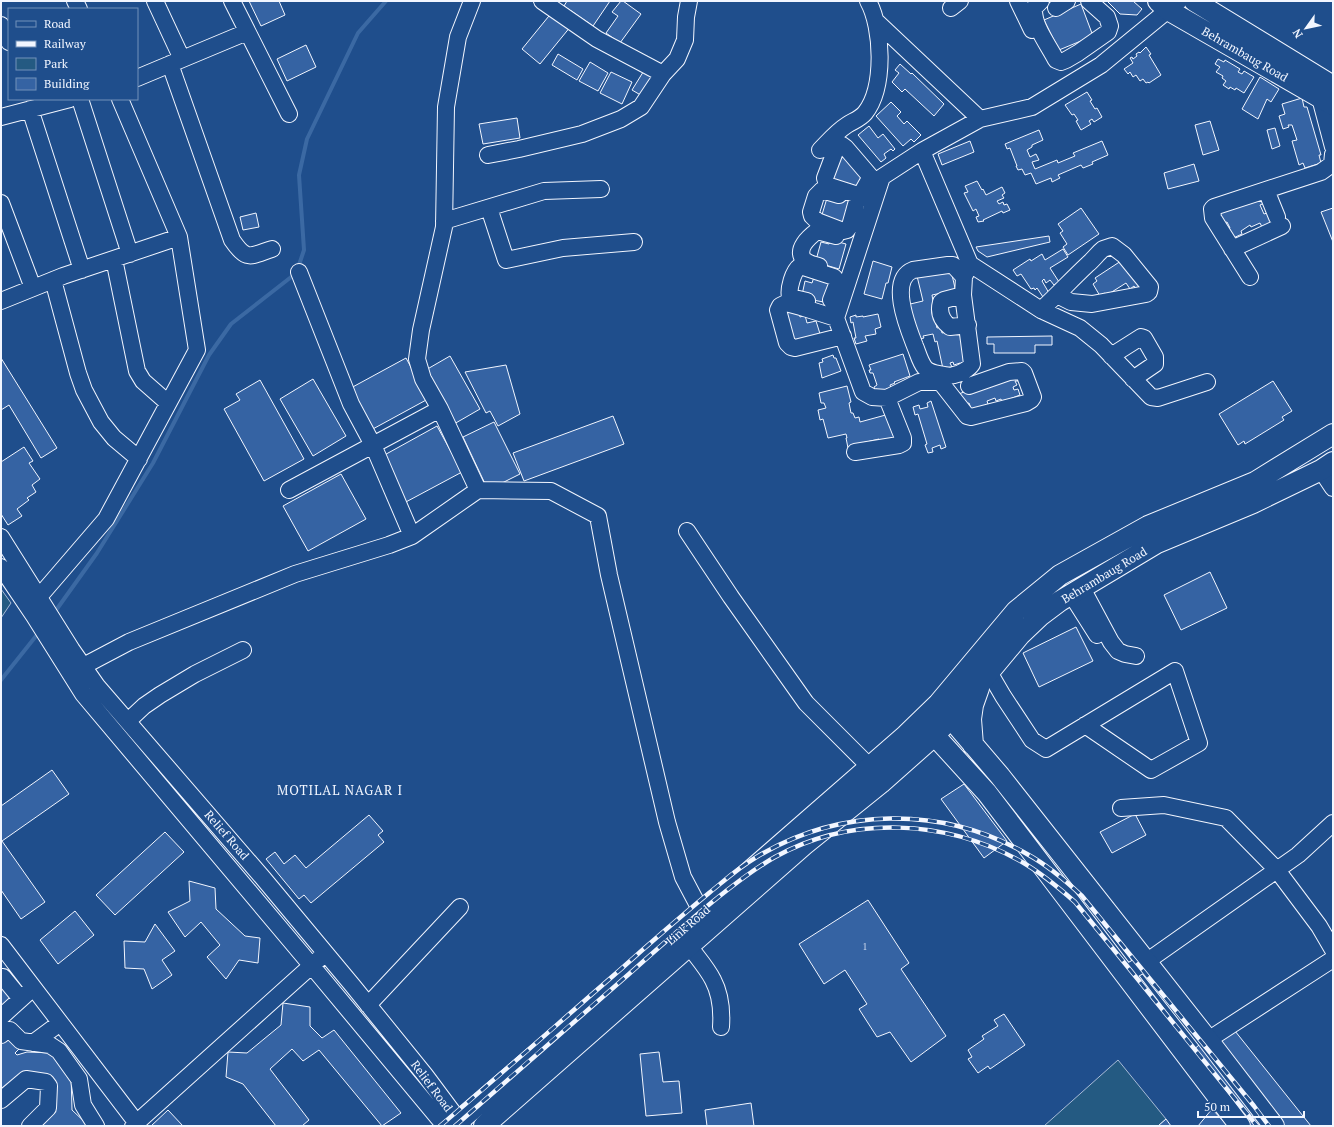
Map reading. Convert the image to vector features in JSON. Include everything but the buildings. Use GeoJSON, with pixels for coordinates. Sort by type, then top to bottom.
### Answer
{"type":"FeatureCollection","features":[{"type":"Feature","properties":{"kind":"main road","name":"Behrambaug Road"},"geometry":{"type":"LineString","coordinates":[[1194,1],[1330,90]]}},
{"type":"Feature","properties":{"kind":"main road","name":"Behrambaug Road"},"geometry":{"type":"LineString","coordinates":[[1168,4],[1330,90]]}},
{"type":"Feature","properties":{"kind":"main road","name":"Behrambaug Road"},"geometry":{"type":"LineString","coordinates":[[915,753],[928,728],[944,711],[1016,611],[1060,575],[1148,526],[1255,482],[1333,434]]}},
{"type":"Feature","properties":{"kind":"main road","name":"Behrambaug Road"},"geometry":{"type":"LineString","coordinates":[[944,711],[985,678],[1020,635],[1040,616],[1077,591],[1157,543],[1254,503],[1327,466]]}},
{"type":"Feature","properties":{"kind":"main road"},"geometry":{"type":"LineString","coordinates":[[973,745],[971,719],[973,705],[985,678]]}},
{"type":"Feature","properties":{"kind":"main road"},"geometry":{"type":"LineString","coordinates":[[944,711],[1004,782],[1274,1126]]}},
{"type":"Feature","properties":{"kind":"main road"},"geometry":{"type":"LineString","coordinates":[[928,728],[987,794],[1240,1126]]}},
{"type":"Feature","properties":{"kind":"main road","name":"Link Road"},"geometry":{"type":"LineString","coordinates":[[455,1125],[870,767],[928,728]]}},
{"type":"Feature","properties":{"kind":"main road"},"geometry":{"type":"LineString","coordinates":[[915,753],[925,755],[942,754],[956,760]]}},
{"type":"Feature","properties":{"kind":"main road","name":"Link Road"},"geometry":{"type":"LineString","coordinates":[[484,1126],[804,846],[915,753]]}},
{"type":"Feature","properties":{"kind":"street"},"geometry":{"type":"LineString","coordinates":[[155,1],[176,61],[232,240],[241,253],[251,256],[272,249]]}},
{"type":"Feature","properties":{"kind":"street"},"geometry":{"type":"LineString","coordinates":[[232,1],[289,114]]}},
{"type":"Feature","properties":{"kind":"street"},"geometry":{"type":"LineString","coordinates":[[472,1],[458,37],[446,107],[444,227],[416,359],[423,379],[440,409],[478,490]]}},
{"type":"Feature","properties":{"kind":"street"},"geometry":{"type":"LineString","coordinates":[[542,1],[597,40],[663,74]]}},
{"type":"Feature","properties":{"kind":"street"},"geometry":{"type":"LineString","coordinates":[[488,155],[582,134],[621,119],[641,107],[663,74],[678,59],[685,40],[686,17],[689,1]]}},
{"type":"Feature","properties":{"kind":"street"},"geometry":{"type":"LineString","coordinates":[[820,150],[836,134],[861,117],[872,102],[878,82],[880,47],[877,22],[868,1]]}},
{"type":"Feature","properties":{"kind":"street"},"geometry":{"type":"LineString","coordinates":[[1018,1],[1054,73]]}},
{"type":"Feature","properties":{"kind":"street"},"geometry":{"type":"LineString","coordinates":[[1041,1],[1034,8],[1038,28],[1056,60],[1061,62],[1078,54],[1108,32],[1110,26],[1107,17],[1089,1]]}},
{"type":"Feature","properties":{"kind":"street"},"geometry":{"type":"LineString","coordinates":[[969,386],[1009,372],[1022,371],[1033,397],[1026,403],[971,417],[967,416],[942,384],[938,382],[918,382],[887,398],[872,397],[863,392],[838,337],[832,313],[850,277],[861,242],[866,200],[882,177],[922,151],[980,119],[1032,107],[1101,65],[1168,4]]}},
{"type":"Feature","properties":{"kind":"street"},"geometry":{"type":"LineString","coordinates":[[877,22],[980,119]]}},
{"type":"Feature","properties":{"kind":"street"},"geometry":{"type":"LineString","coordinates":[[1,25],[8,40]]}},
{"type":"Feature","properties":{"kind":"street"},"geometry":{"type":"LineString","coordinates":[[138,78],[247,32]]}},
{"type":"Feature","properties":{"kind":"street"},"geometry":{"type":"LineString","coordinates":[[1330,90],[1333,147]]}},
{"type":"Feature","properties":{"kind":"street"},"geometry":{"type":"LineString","coordinates":[[1,117],[36,105],[64,100]]}},
{"type":"Feature","properties":{"kind":"street"},"geometry":{"type":"LineString","coordinates":[[80,100],[130,254]]}},
{"type":"Feature","properties":{"kind":"street"},"geometry":{"type":"LineString","coordinates":[[36,607],[106,519],[197,350],[179,237],[120,100]]}},
{"type":"Feature","properties":{"kind":"street"},"geometry":{"type":"LineString","coordinates":[[36,105],[82,270]]}},
{"type":"Feature","properties":{"kind":"street"},"geometry":{"type":"LineString","coordinates":[[922,151],[967,271],[963,295],[973,361],[971,366],[954,376],[930,372],[922,364],[906,324],[900,295],[904,277],[909,272],[948,264],[967,271],[1041,310],[1080,328],[1111,356],[1151,397],[1158,398],[1207,382]]}},
{"type":"Feature","properties":{"kind":"street"},"geometry":{"type":"LineString","coordinates":[[1250,277],[1213,218],[1212,209],[1214,207],[1321,172],[1333,162]]}},
{"type":"Feature","properties":{"kind":"street"},"geometry":{"type":"LineString","coordinates":[[444,221],[544,191],[602,189]]}},
{"type":"Feature","properties":{"kind":"street"},"geometry":{"type":"LineString","coordinates":[[1232,249],[1280,222],[1266,190]]}},
{"type":"Feature","properties":{"kind":"street"},"geometry":{"type":"LineString","coordinates":[[1,203],[34,288]]}},
{"type":"Feature","properties":{"kind":"street"},"geometry":{"type":"LineString","coordinates":[[489,208],[506,260],[563,248],[634,242]]}},
{"type":"Feature","properties":{"kind":"street"},"geometry":{"type":"LineString","coordinates":[[850,277],[805,260],[802,256],[802,249],[807,238],[817,231],[861,242]]}},
{"type":"Feature","properties":{"kind":"street"},"geometry":{"type":"LineString","coordinates":[[1,302],[53,280],[179,237]]}},
{"type":"Feature","properties":{"kind":"street"},"geometry":{"type":"LineString","coordinates":[[1041,310],[1103,250],[1112,246],[1124,255],[1150,287],[1149,292],[1146,294],[1092,304],[1071,302],[1057,295]]}},
{"type":"Feature","properties":{"kind":"street"},"geometry":{"type":"LineString","coordinates":[[114,259],[137,371],[142,381],[168,403]]}},
{"type":"Feature","properties":{"kind":"street"},"geometry":{"type":"LineString","coordinates":[[299,272],[351,404],[373,445],[412,536]]}},
{"type":"Feature","properties":{"kind":"street"},"geometry":{"type":"LineString","coordinates":[[53,280],[84,390],[100,422],[114,438],[139,459]]}},
{"type":"Feature","properties":{"kind":"street"},"geometry":{"type":"LineString","coordinates":[[963,295],[941,302],[940,313],[942,319],[950,328],[968,325]]}},
{"type":"Feature","properties":{"kind":"street"},"geometry":{"type":"LineString","coordinates":[[832,313],[786,303],[780,306],[778,310],[787,343],[791,347],[795,348],[838,337]]}},
{"type":"Feature","properties":{"kind":"street"},"geometry":{"type":"LineString","coordinates":[[1111,356],[1141,337],[1144,338],[1155,357],[1155,364],[1133,378]]}},
{"type":"Feature","properties":{"kind":"street"},"geometry":{"type":"LineString","coordinates":[[855,452],[899,445],[903,443],[903,438],[887,398]]}},
{"type":"Feature","properties":{"kind":"street"},"geometry":{"type":"LineString","coordinates":[[289,490],[440,409]]}},
{"type":"Feature","properties":{"kind":"street"},"geometry":{"type":"LineString","coordinates":[[1327,466],[1333,488]]}},
{"type":"Feature","properties":{"kind":"street"},"geometry":{"type":"LineString","coordinates":[[77,670],[129,642],[295,574],[389,545],[412,536],[478,490],[551,491],[598,516],[611,583],[667,822],[683,876],[702,913]]}},
{"type":"Feature","properties":{"kind":"street"},"geometry":{"type":"LineString","coordinates":[[687,531],[731,597],[806,703],[870,767]]}},
{"type":"Feature","properties":{"kind":"street","name":"Relief Road"},"geometry":{"type":"LineString","coordinates":[[1,537],[36,607],[77,670],[83,694],[311,965],[455,1125]]}},
{"type":"Feature","properties":{"kind":"street","name":"Relief Road"},"geometry":{"type":"LineString","coordinates":[[1,567],[36,607]]}},
{"type":"Feature","properties":{"kind":"street"},"geometry":{"type":"LineString","coordinates":[[1077,591],[1109,654]]}},
{"type":"Feature","properties":{"kind":"street"},"geometry":{"type":"LineString","coordinates":[[1077,591],[1118,651],[1136,656]]}},
{"type":"Feature","properties":{"kind":"street"},"geometry":{"type":"LineString","coordinates":[[128,720],[160,695],[195,674],[243,650]]}},
{"type":"Feature","properties":{"kind":"street","name":"Relief Road"},"geometry":{"type":"LineString","coordinates":[[77,670],[98,686],[128,720],[326,953],[425,1076],[455,1125]]}},
{"type":"Feature","properties":{"kind":"street"},"geometry":{"type":"LineString","coordinates":[[985,678],[1003,696],[1032,740],[1046,749],[1085,725],[1175,671],[1198,743],[1151,770],[1085,725]]}},
{"type":"Feature","properties":{"kind":"street"},"geometry":{"type":"LineString","coordinates":[[1120,808],[1164,805],[1226,818],[1277,870],[1319,926],[1333,950]]}},
{"type":"Feature","properties":{"kind":"street"},"geometry":{"type":"LineString","coordinates":[[1124,975],[1146,962],[1298,855],[1333,823]]}},
{"type":"Feature","properties":{"kind":"street"},"geometry":{"type":"LineString","coordinates":[[368,1005],[460,907]]}},
{"type":"Feature","properties":{"kind":"street"},"geometry":{"type":"LineString","coordinates":[[1,945],[136,1125],[326,953]]}},
{"type":"Feature","properties":{"kind":"street"},"geometry":{"type":"LineString","coordinates":[[689,946],[713,980],[719,997],[722,1016],[721,1027]]}},
{"type":"Feature","properties":{"kind":"street"},"geometry":{"type":"LineString","coordinates":[[1208,1040],[1333,959]]}},
{"type":"Feature","properties":{"kind":"street"},"geometry":{"type":"LineString","coordinates":[[1,977],[21,999]]}},
{"type":"Feature","properties":{"kind":"street"},"geometry":{"type":"LineString","coordinates":[[1,1017],[34,988]]}},
{"type":"Feature","properties":{"kind":"street"},"geometry":{"type":"LineString","coordinates":[[33,1043],[60,1022]]}},
{"type":"Feature","properties":{"kind":"street"},"geometry":{"type":"LineString","coordinates":[[1,1035],[7,1030],[10,1030],[21,1041],[50,1045],[59,1051],[79,1079],[83,1105],[96,1126]]}},
{"type":"Feature","properties":{"kind":"street"},"geometry":{"type":"LineString","coordinates":[[81,1091],[100,1075]]}},
{"type":"Feature","properties":{"kind":"street"},"geometry":{"type":"LineString","coordinates":[[1,1100],[26,1079],[46,1082],[49,1086],[48,1108],[30,1126]]}},
{"type":"Feature","properties":{"kind":"green space"},"geometry":{"type":"Polygon","coordinates":[[[1,589],[11,603],[1,618],[1,589]]]}},
{"type":"Feature","properties":{"kind":"green space"},"geometry":{"type":"Polygon","coordinates":[[[1118,1060],[1166,1119],[1158,1126],[1044,1126],[1118,1060]]]}},
{"type":"Feature","properties":{"kind":"waterway"},"geometry":{"type":"LineString","coordinates":[[298,268],[304,250],[299,175],[307,139],[358,33],[386,1]]}},
{"type":"Feature","properties":{"kind":"waterway"},"geometry":{"type":"LineString","coordinates":[[54,613],[97,553],[153,463],[209,355],[231,324],[295,274]]}},
{"type":"Feature","properties":{"kind":"waterway"},"geometry":{"type":"LineString","coordinates":[[1,680],[40,631]]}},
{"type":"Feature","properties":{"kind":"railway"},"geometry":{"type":"LineString","coordinates":[[440,1126],[676,921],[731,875],[749,862],[787,841],[821,829],[855,821],[890,818],[925,820],[960,827],[994,838],[1027,854],[1049,868],[1082,896],[1269,1126]]}},
{"type":"Feature","properties":{"kind":"railway"},"geometry":{"type":"LineString","coordinates":[[455,1126],[690,920],[758,867],[804,843],[835,834],[867,829],[898,828],[930,830],[962,837],[993,848],[1029,866],[1062,891],[1075,902],[1257,1126]]}},
{"type":"Feature","properties":{"kind":"district","name":"MOTILAL NAGAR I"},"geometry":{"type":"Point","coordinates":[340,790]}}]}
